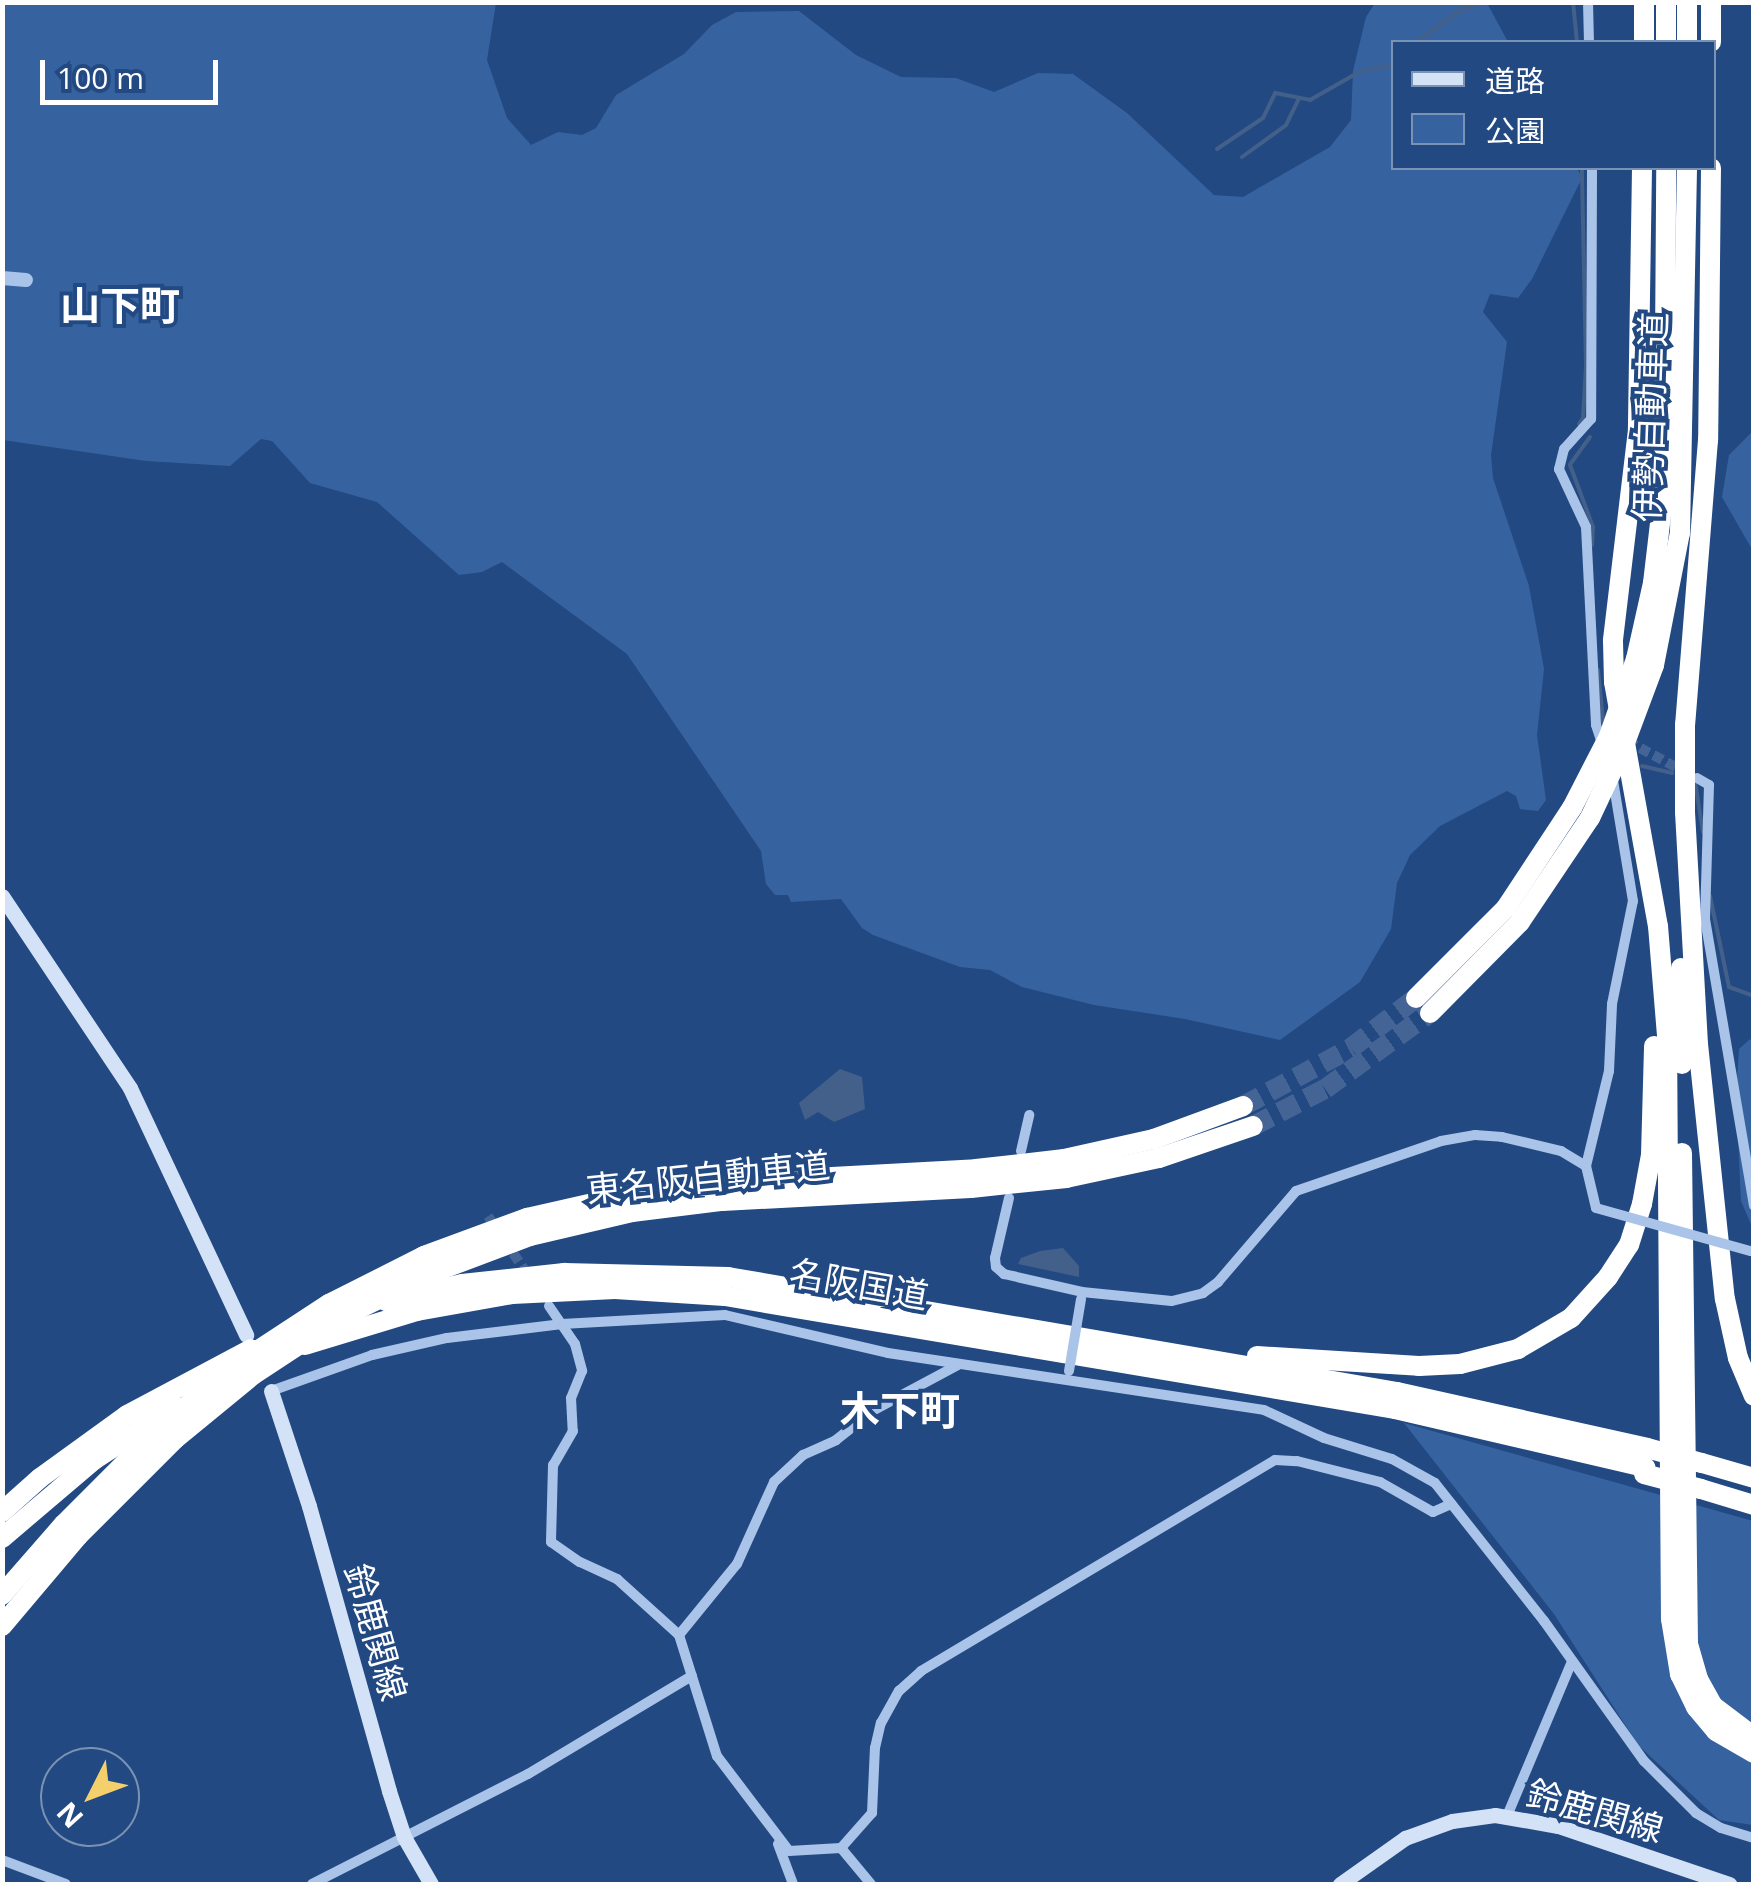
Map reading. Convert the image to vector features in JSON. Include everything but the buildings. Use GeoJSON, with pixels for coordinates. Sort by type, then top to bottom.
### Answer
{"type":"FeatureCollection","features":[{"type":"Feature","properties":{"kind":"highway"},"geometry":{"type":"LineString","coordinates":[[1644,2],[1644,40]]}},
{"type":"Feature","properties":{"kind":"highway"},"geometry":{"type":"LineString","coordinates":[[1666,2],[1666,40]]}},
{"type":"Feature","properties":{"kind":"highway"},"geometry":{"type":"LineString","coordinates":[[1687,2],[1687,40]]}},
{"type":"Feature","properties":{"kind":"highway"},"geometry":{"type":"LineString","coordinates":[[1711,2],[1711,40]]}},
{"type":"Feature","properties":{"kind":"highway"},"geometry":{"type":"LineString","coordinates":[[1642,170],[1638,430],[1613,641],[1614,682],[1648,858],[1667,1034],[1672,1637],[1680,1674],[1696,1707],[1716,1730],[1754,1754]]}},
{"type":"Feature","properties":{"kind":"highway","name":"伊勢自動車道"},"geometry":{"type":"LineString","coordinates":[[1645,662],[1664,490],[1666,170]]}},
{"type":"Feature","properties":{"kind":"highway","name":"伊勢自動車道"},"geometry":{"type":"LineString","coordinates":[[1645,662],[1680,533],[1687,170]]}},
{"type":"Feature","properties":{"kind":"highway"},"geometry":{"type":"LineString","coordinates":[[1711,170],[1708,440],[1685,724],[1681,929],[1684,1600],[1692,1663],[1704,1692],[1723,1717],[1754,1737]]}},
{"type":"Feature","properties":{"kind":"highway"},"geometry":{"type":"LineString","coordinates":[[1423,1006],[1581,813],[1609,736],[1645,662]]}},
{"type":"Feature","properties":{"kind":"highway"},"geometry":{"type":"LineString","coordinates":[[1685,812],[1698,1044],[1725,1299],[1738,1358],[1754,1396]]}},
{"type":"Feature","properties":{"kind":"highway"},"geometry":{"type":"LineString","coordinates":[[1145,1348],[1337,1362],[1460,1364],[1518,1349],[1571,1318],[1608,1278],[1629,1245],[1652,1155],[1655,1011],[1648,858]]}},
{"type":"Feature","properties":{"kind":"highway","name":"東名阪自動車道"},"geometry":{"type":"LineString","coordinates":[[2,1626],[78,1536],[175,1440],[253,1376],[338,1319],[432,1273],[530,1236],[722,1192],[1064,1159],[1154,1139],[1242,1106]]}},
{"type":"Feature","properties":{"kind":"highway","name":"東名阪自動車道"},"geometry":{"type":"LineString","coordinates":[[2,1594],[75,1512],[161,1427],[243,1360],[329,1304],[424,1256],[527,1218],[628,1195],[971,1188],[1066,1178],[1159,1158],[1252,1126]]}},
{"type":"Feature","properties":{"kind":"highway","name":"名阪国道"},"geometry":{"type":"LineString","coordinates":[[2,1512],[40,1478],[127,1415],[258,1346],[356,1308],[514,1276],[612,1271],[728,1277],[1481,1408],[1645,1463]]}},
{"type":"Feature","properties":{"kind":"highway","name":"名阪国道"},"geometry":{"type":"LineString","coordinates":[[2,1538],[94,1460],[222,1382],[317,1340],[367,1324],[512,1294],[668,1290],[782,1303],[1476,1425],[1645,1463],[1754,1496]]}},
{"type":"Feature","properties":{"kind":"highway"},"geometry":{"type":"LineString","coordinates":[[1702,1478],[1754,1505]]}},
{"type":"Feature","properties":{"kind":"highway","name":"名阪国道"},"geometry":{"type":"LineString","coordinates":[[1702,1478],[1754,1478]]}},
{"type":"Feature","properties":{"kind":"main road"},"geometry":{"type":"LineString","coordinates":[[2,896],[130,1088],[246,1335]]}},
{"type":"Feature","properties":{"kind":"main road","name":"鈴鹿関線"},"geometry":{"type":"LineString","coordinates":[[270,1391],[309,1506],[404,1837],[431,1884]]}},
{"type":"Feature","properties":{"kind":"main road","name":"鈴鹿関線"},"geometry":{"type":"LineString","coordinates":[[1340,1884],[1385,1850],[1428,1828],[1475,1816],[1507,1816],[1558,1826],[1729,1884]]}},
{"type":"Feature","properties":{"kind":"street"},"geometry":{"type":"LineString","coordinates":[[1588,2],[1589,40]]}},
{"type":"Feature","properties":{"kind":"street"},"geometry":{"type":"LineString","coordinates":[[1592,170],[1591,419],[1564,449],[1560,470],[1586,527],[1600,727],[1617,792],[1633,900],[1612,1004],[1609,1071],[1586,1166],[1596,1208],[1750,1252]]}},
{"type":"Feature","properties":{"kind":"street"},"geometry":{"type":"LineString","coordinates":[[2,278],[26,280]]}},
{"type":"Feature","properties":{"kind":"street"},"geometry":{"type":"LineString","coordinates":[[1697,778],[1709,785],[1705,919],[1754,1206]]}},
{"type":"Feature","properties":{"kind":"street"},"geometry":{"type":"LineString","coordinates":[[1021,1151],[1029,1115]]}},
{"type":"Feature","properties":{"kind":"street"},"geometry":{"type":"LineString","coordinates":[[1009,1198],[996,1267],[1013,1278],[1082,1295],[1172,1301],[1203,1293],[1218,1282],[1296,1191],[1441,1142],[1475,1135],[1502,1136],[1561,1151],[1586,1166]]}},
{"type":"Feature","properties":{"kind":"street"},"geometry":{"type":"LineString","coordinates":[[1068,1375],[1082,1295]]}},
{"type":"Feature","properties":{"kind":"street"},"geometry":{"type":"LineString","coordinates":[[549,1306],[575,1344],[582,1371],[571,1398],[573,1432],[552,1465],[551,1542],[580,1562],[616,1578],[679,1635],[718,1756],[790,1851],[842,1848],[872,1813],[881,1723],[906,1682],[1276,1460],[1297,1460],[1380,1482],[1433,1512],[1451,1504]]}},
{"type":"Feature","properties":{"kind":"street"},"geometry":{"type":"LineString","coordinates":[[270,1391],[372,1355],[447,1338],[562,1324],[725,1314],[958,1364],[1068,1375],[1264,1410],[1418,1470],[1451,1504],[1644,1761],[1674,1795],[1720,1828],[1754,1838]]}},
{"type":"Feature","properties":{"kind":"street"},"geometry":{"type":"LineString","coordinates":[[679,1635],[737,1564],[774,1482],[803,1455],[836,1440],[874,1410],[958,1364]]}},
{"type":"Feature","properties":{"kind":"street"},"geometry":{"type":"LineString","coordinates":[[1507,1816],[1572,1661]]}},
{"type":"Feature","properties":{"kind":"street"},"geometry":{"type":"LineString","coordinates":[[312,1884],[528,1774],[692,1676]]}},
{"type":"Feature","properties":{"kind":"street"},"geometry":{"type":"LineString","coordinates":[[778,1838],[793,1884]]}},
{"type":"Feature","properties":{"kind":"street"},"geometry":{"type":"LineString","coordinates":[[842,1848],[871,1884]]}},
{"type":"Feature","properties":{"kind":"street"},"geometry":{"type":"LineString","coordinates":[[2,1860],[66,1884]]}},
{"type":"Feature","properties":{"kind":"green space"},"geometry":{"type":"Polygon","coordinates":[[[3,3],[496,3],[487,60],[507,118],[531,145],[558,132],[582,135],[596,128],[616,95],[684,54],[712,25],[736,12],[799,11],[856,55],[901,77],[956,78],[994,92],[1038,73],[1073,74],[1127,113],[1214,195],[1243,197],[1330,147],[1351,120],[1353,71],[1366,17],[1375,3],[1487,3],[1507,40],[1391,40],[1391,170],[1578,170],[1582,178],[1532,279],[1518,298],[1490,294],[1483,312],[1507,342],[1491,455],[1493,478],[1529,586],[1544,669],[1537,735],[1546,800],[1538,811],[1520,809],[1516,796],[1507,791],[1440,826],[1410,855],[1397,883],[1391,929],[1360,982],[1280,1040],[1185,1019],[1094,1005],[1022,987],[990,970],[960,967],[873,935],[862,928],[841,899],[791,902],[788,895],[775,895],[766,884],[761,851],[627,654],[502,562],[482,572],[459,575],[377,502],[310,483],[272,441],[261,439],[230,466],[146,461],[3,440],[3,3]]]}},
{"type":"Feature","properties":{"kind":"green space"},"geometry":{"type":"Polygon","coordinates":[[[1753,431],[1753,551],[1722,497],[1729,455],[1753,431]]]}},
{"type":"Feature","properties":{"kind":"green space"},"geometry":{"type":"Polygon","coordinates":[[[1750,1039],[1753,1229],[1741,1201],[1736,1095],[1739,1049],[1750,1039]]]}},
{"type":"Feature","properties":{"kind":"green space"},"geometry":{"type":"Polygon","coordinates":[[[1404,1423],[1753,1521],[1753,1825],[1719,1820],[1638,1745],[1554,1614],[1404,1423]]]}},
{"type":"Feature","properties":{"kind":"shaded area"},"geometry":{"type":"Polygon","coordinates":[[[840,1069],[862,1077],[865,1109],[834,1122],[818,1112],[805,1120],[799,1103],[840,1069]]]}},
{"type":"Feature","properties":{"kind":"shaded area"},"geometry":{"type":"Polygon","coordinates":[[[1063,1248],[1079,1266],[1079,1277],[1018,1264],[1021,1258],[1040,1251],[1063,1248]]]}},
{"type":"Feature","properties":{"kind":"waterway"},"geometry":{"type":"LineString","coordinates":[[1419,40],[1461,10],[1482,2]]}},
{"type":"Feature","properties":{"kind":"waterway"},"geometry":{"type":"LineString","coordinates":[[1573,2],[1577,40]]}},
{"type":"Feature","properties":{"kind":"waterway"},"geometry":{"type":"LineString","coordinates":[[1217,149],[1263,118],[1275,93],[1310,100],[1361,71],[1391,66]]}},
{"type":"Feature","properties":{"kind":"waterway"},"geometry":{"type":"LineString","coordinates":[[1242,157],[1286,125],[1299,98]]}},
{"type":"Feature","properties":{"kind":"waterway"},"geometry":{"type":"LineString","coordinates":[[1579,424],[1583,418],[1586,366],[1582,170]]}},
{"type":"Feature","properties":{"kind":"waterway"},"geometry":{"type":"LineString","coordinates":[[1590,437],[1570,465],[1593,527],[1592,545]]}},
{"type":"Feature","properties":{"kind":"waterway"},"geometry":{"type":"LineString","coordinates":[[1598,670],[1604,730]]}},
{"type":"Feature","properties":{"kind":"waterway"},"geometry":{"type":"LineString","coordinates":[[1642,766],[1672,773]]}},
{"type":"Feature","properties":{"kind":"waterway"},"geometry":{"type":"LineString","coordinates":[[1695,782],[1703,832]]}},
{"type":"Feature","properties":{"kind":"waterway"},"geometry":{"type":"LineString","coordinates":[[1710,896],[1729,987],[1754,996]]}},
{"type":"Feature","properties":{"kind":"tunnel"},"geometry":{"type":"LineString","coordinates":[[1627,741],[1687,773]]}},
{"type":"Feature","properties":{"kind":"tunnel"},"geometry":{"type":"LineString","coordinates":[[1243,1106],[1351,1048],[1416,998]]}},
{"type":"Feature","properties":{"kind":"tunnel"},"geometry":{"type":"LineString","coordinates":[[1253,1126],[1325,1089],[1430,1013]]}},
{"type":"Feature","properties":{"kind":"tunnel"},"geometry":{"type":"LineString","coordinates":[[488,1216],[530,1278]]}},
{"type":"Feature","properties":{"kind":"district","name":"山下町"},"geometry":{"type":"Point","coordinates":[120,305]}},
{"type":"Feature","properties":{"kind":"district","name":"木下町"},"geometry":{"type":"Point","coordinates":[900,1410]}}]}
